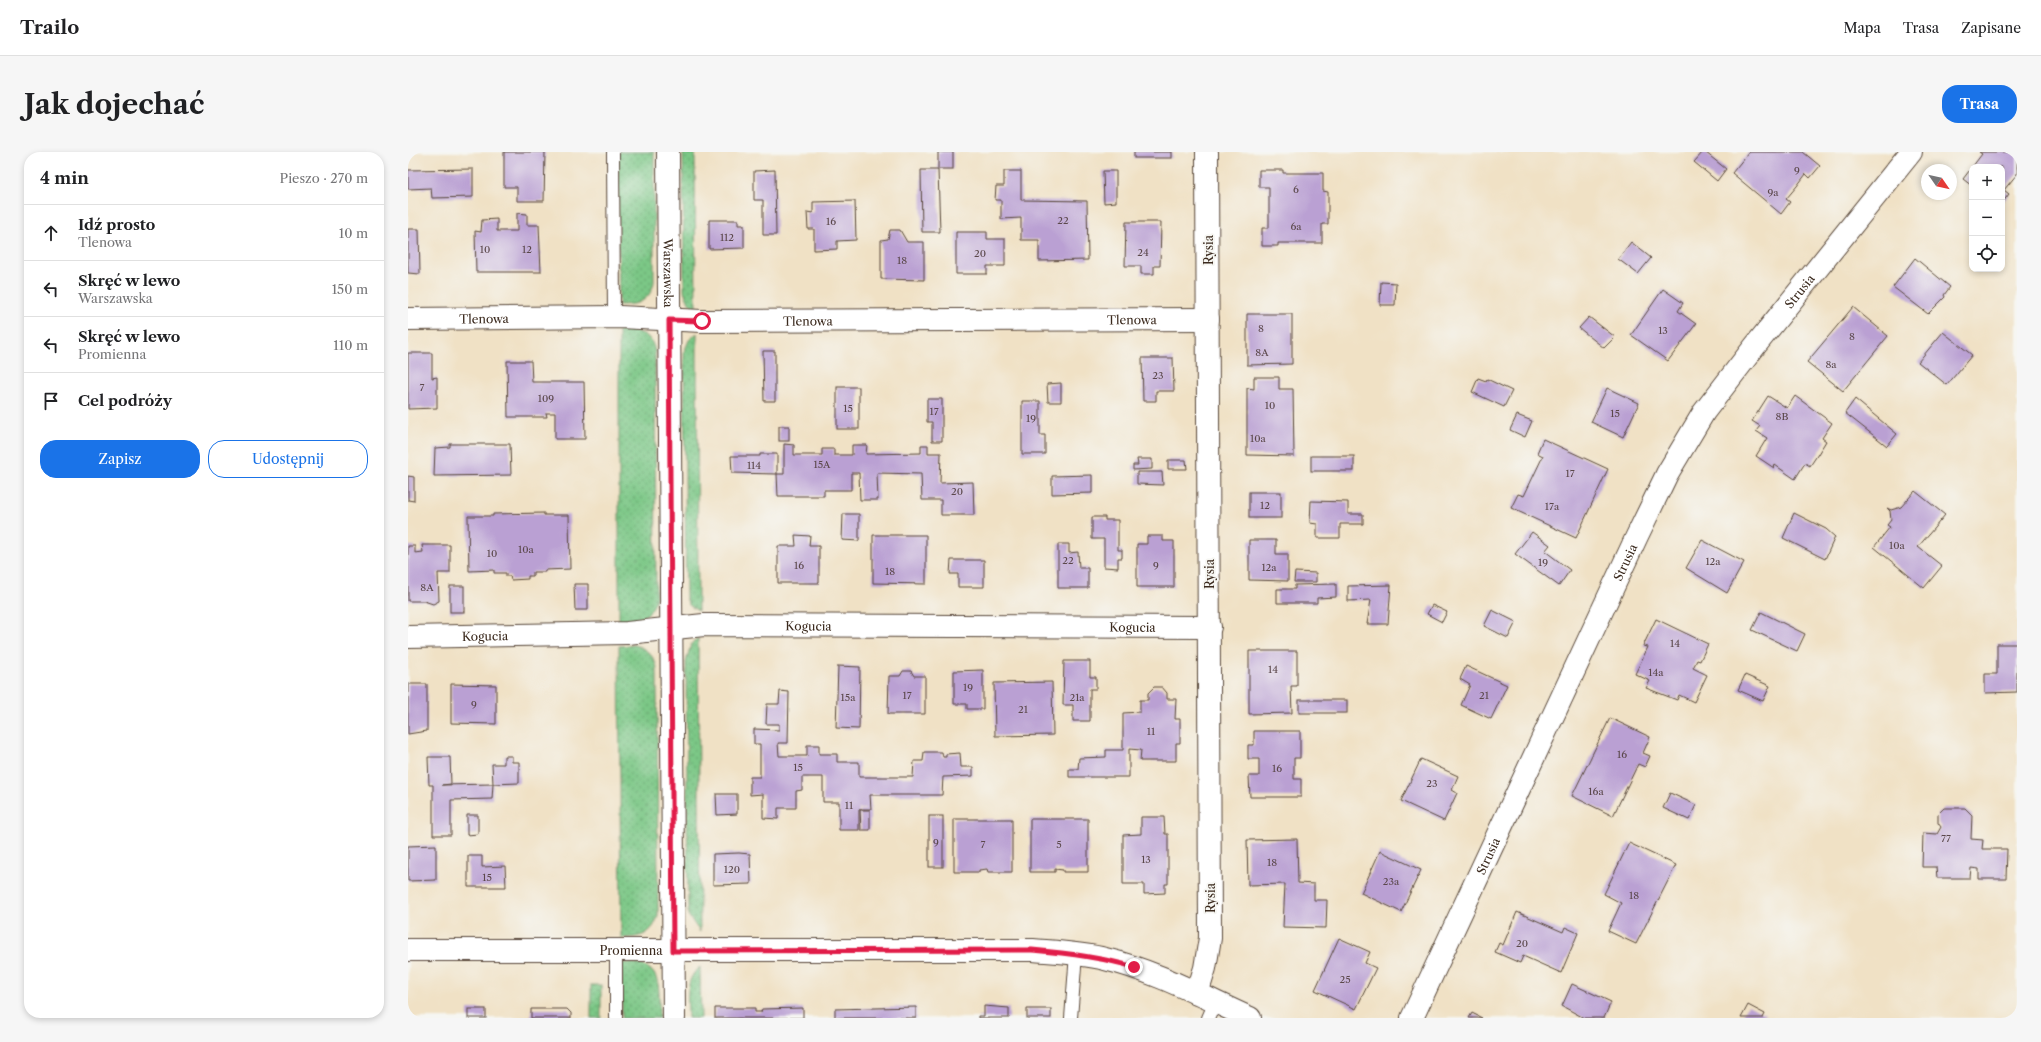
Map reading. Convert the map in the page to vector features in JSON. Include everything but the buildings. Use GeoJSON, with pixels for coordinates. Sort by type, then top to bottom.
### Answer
{"type":"FeatureCollection","features":[{"type":"Feature","properties":{"kind":"street","name":"Warszawska"},"geometry":{"type":"LineString","coordinates":[[668,152],[674,1018]]}},
{"type":"Feature","properties":{"kind":"street","name":"Rysia"},"geometry":{"type":"LineString","coordinates":[[1207,152],[1210,627],[1210,938],[1205,968],[1207,1005]]}},
{"type":"Feature","properties":{"kind":"street","name":"Strusia"},"geometry":{"type":"LineString","coordinates":[[1412,1018],[1636,536],[1667,474],[1704,412],[1754,346],[1911,152]]}},
{"type":"Feature","properties":{"kind":"street","name":"Tlenowa"},"geometry":{"type":"LineString","coordinates":[[408,319],[614,317],[710,321],[1208,319]]}},
{"type":"Feature","properties":{"kind":"street","name":"Kogucia"},"geometry":{"type":"LineString","coordinates":[[408,636],[627,633],[704,626],[1210,627]]}},
{"type":"Feature","properties":{"kind":"street","name":"Promienna"},"geometry":{"type":"LineString","coordinates":[[408,950],[1032,950],[1076,954],[1105,959],[1134,967],[1207,1005],[1250,1018]]}},
{"type":"Feature","properties":{"kind":"lane"},"geometry":{"type":"LineString","coordinates":[[613,152],[614,317]]}},
{"type":"Feature","properties":{"kind":"lane"},"geometry":{"type":"LineString","coordinates":[[616,950],[616,1018]]}},
{"type":"Feature","properties":{"kind":"lane"},"geometry":{"type":"LineString","coordinates":[[1071,1018],[1076,954]]}},
{"type":"Feature","properties":{"kind":"green space"},"geometry":{"type":"Polygon","coordinates":[[[618,152],[654,152],[654,282],[652,289],[646,298],[637,303],[626,305],[619,305],[618,152]]]}},
{"type":"Feature","properties":{"kind":"green space"},"geometry":{"type":"Polygon","coordinates":[[[683,152],[695,152],[696,309],[689,303],[684,291],[683,152]]]}},
{"type":"Feature","properties":{"kind":"green space"},"geometry":{"type":"Polygon","coordinates":[[[619,330],[637,332],[647,336],[653,345],[655,352],[656,598],[651,610],[643,617],[619,621],[619,330]]]}},
{"type":"Feature","properties":{"kind":"green space"},"geometry":{"type":"Polygon","coordinates":[[[697,333],[698,611],[689,605],[686,598],[684,352],[689,340],[697,333]]]}},
{"type":"Feature","properties":{"kind":"green space"},"geometry":{"type":"Polygon","coordinates":[[[698,638],[700,932],[688,915],[686,662],[691,644],[698,638]]]}},
{"type":"Feature","properties":{"kind":"green space"},"geometry":{"type":"Polygon","coordinates":[[[634,645],[646,650],[652,656],[657,668],[658,915],[653,927],[645,934],[621,938],[619,646],[634,645]]]}},
{"type":"Feature","properties":{"kind":"green space"},"geometry":{"type":"Polygon","coordinates":[[[622,963],[636,964],[646,967],[652,971],[658,986],[659,1018],[622,1018],[622,963]]]}},
{"type":"Feature","properties":{"kind":"green space"},"geometry":{"type":"Polygon","coordinates":[[[700,967],[701,1018],[688,1018],[689,984],[691,978],[700,967]]]}},
{"type":"Feature","properties":{"kind":"green space"},"geometry":{"type":"Polygon","coordinates":[[[591,985],[601,985],[601,1018],[591,1018],[591,985]]]}},
{"type":"Feature","properties":{"kind":"route"},"geometry":{"type":"LineString","coordinates":[[702,321],[669,320],[673,951],[1032,950],[1072,953],[1105,959],[1134,967]]}}]}
